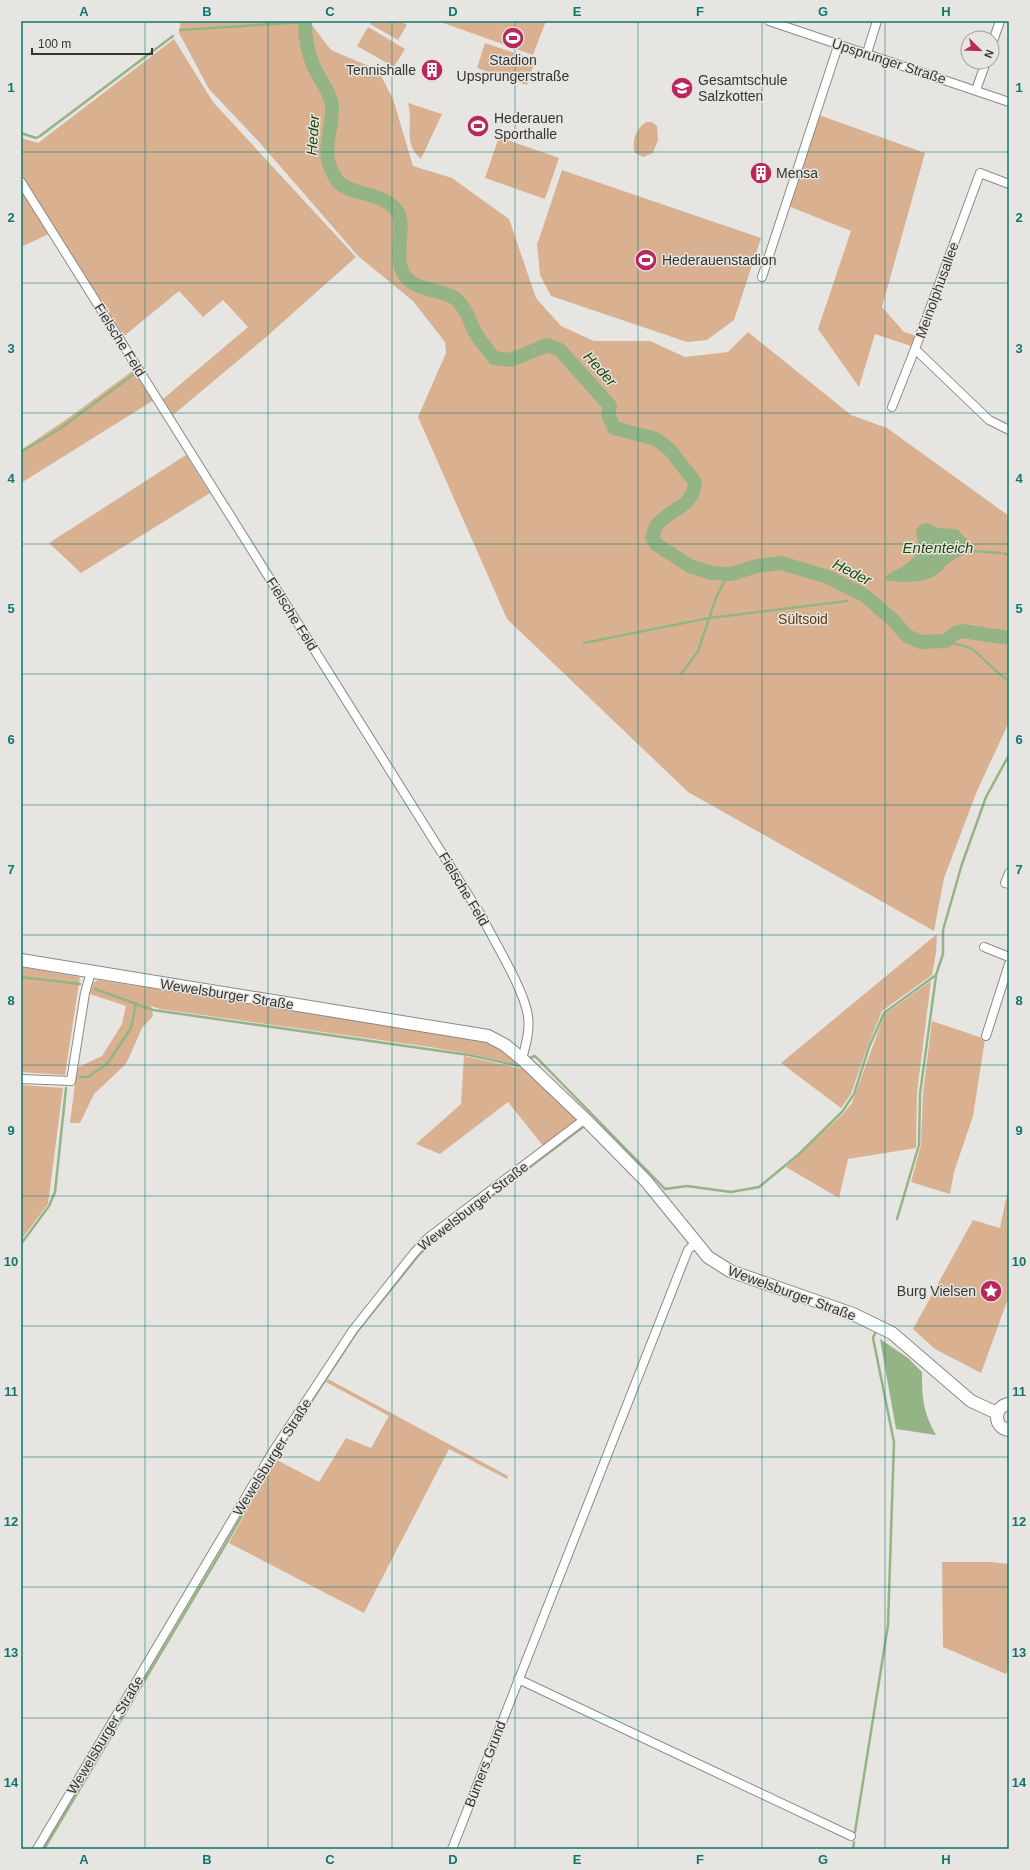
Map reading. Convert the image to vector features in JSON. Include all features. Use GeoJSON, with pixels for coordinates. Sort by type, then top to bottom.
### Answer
{"type":"FeatureCollection","features":[{"type":"Feature","properties":{"kind":"main road","name":"Wewelsburger Straße"},"geometry":{"type":"LineString","coordinates":[[21,960],[488,1036],[505,1045],[522,1059],[585,1119],[646,1181],[695,1243],[708,1257],[730,1271],[853,1314],[892,1333],[971,1401],[997,1413]]}},
{"type":"Feature","properties":{"kind":"main road"},"geometry":{"type":"LineString","coordinates":[[1009,1404],[1001,1407],[997,1413],[997,1420],[1000,1426],[1009,1430]]}},
{"type":"Feature","properties":{"kind":"street","name":"Upsprunger Straße"},"geometry":{"type":"LineString","coordinates":[[770,21],[839,43],[1009,102]]}},
{"type":"Feature","properties":{"kind":"street"},"geometry":{"type":"LineString","coordinates":[[867,53],[877,21]]}},
{"type":"Feature","properties":{"kind":"street"},"geometry":{"type":"LineString","coordinates":[[762,277],[839,43]]}},
{"type":"Feature","properties":{"kind":"street"},"geometry":{"type":"LineString","coordinates":[[976,90],[983,70]]}},
{"type":"Feature","properties":{"kind":"street","name":"Meinolphusallee"},"geometry":{"type":"LineString","coordinates":[[892,407],[916,349],[980,173],[1009,184]]}},
{"type":"Feature","properties":{"kind":"street","name":"Fielsche Feld"},"geometry":{"type":"LineString","coordinates":[[21,182],[482,917],[520,992],[528,1015],[529,1030],[522,1059]]}},
{"type":"Feature","properties":{"kind":"street"},"geometry":{"type":"LineString","coordinates":[[916,349],[989,420],[1009,430]]}},
{"type":"Feature","properties":{"kind":"street"},"geometry":{"type":"LineString","coordinates":[[1009,872],[1005,883],[1009,884]]}},
{"type":"Feature","properties":{"kind":"street"},"geometry":{"type":"LineString","coordinates":[[984,946],[1009,957]]}},
{"type":"Feature","properties":{"kind":"street"},"geometry":{"type":"LineString","coordinates":[[986,1036],[1009,964]]}},
{"type":"Feature","properties":{"kind":"street"},"geometry":{"type":"LineString","coordinates":[[21,1079],[71,1081],[85,993],[91,972]]}},
{"type":"Feature","properties":{"kind":"street","name":"Wewelsburger Straße"},"geometry":{"type":"LineString","coordinates":[[37,1849],[272,1453],[353,1330],[414,1253],[428,1238],[585,1119]]}},
{"type":"Feature","properties":{"kind":"street","name":"Bümers Grund"},"geometry":{"type":"LineString","coordinates":[[452,1849],[688,1250],[695,1243]]}},
{"type":"Feature","properties":{"kind":"street"},"geometry":{"type":"LineString","coordinates":[[518,1679],[851,1836]]}},
{"type":"Feature","properties":{"kind":"green space","name":"Sültsoid"},"geometry":{"type":"Polygon","coordinates":[[[181,21],[311,21],[311,24],[331,50],[378,70],[393,99],[413,166],[452,178],[509,219],[536,298],[561,326],[594,341],[650,341],[685,357],[728,352],[748,332],[851,415],[887,428],[1009,516],[1009,722],[977,791],[944,878],[934,931],[688,792],[507,619],[418,417],[446,353],[445,342],[413,301],[358,256],[260,143],[209,89],[179,33],[181,21]]]}},
{"type":"Feature","properties":{"kind":"green space"},"geometry":{"type":"Polygon","coordinates":[[[371,21],[401,21],[407,25],[398,40],[370,24],[371,21]]]}},
{"type":"Feature","properties":{"kind":"green space","name":"Stadion Upsprungerstraße"},"geometry":{"type":"Polygon","coordinates":[[[438,21],[546,21],[533,55],[438,21]]]}},
{"type":"Feature","properties":{"kind":"green space"},"geometry":{"type":"Polygon","coordinates":[[[368,27],[405,49],[394,67],[357,46],[368,27]]]}},
{"type":"Feature","properties":{"kind":"green space"},"geometry":{"type":"Polygon","coordinates":[[[174,39],[213,102],[356,257],[266,337],[173,415],[163,399],[248,327],[223,300],[203,317],[179,291],[124,336],[55,231],[21,247],[21,138],[38,143],[174,39]]]}},
{"type":"Feature","properties":{"kind":"green space"},"geometry":{"type":"Polygon","coordinates":[[[485,43],[535,60],[527,85],[477,68],[485,43]]]}},
{"type":"Feature","properties":{"kind":"green space"},"geometry":{"type":"Polygon","coordinates":[[[408,103],[442,114],[421,159],[415,153],[410,140],[410,111],[408,103]]]}},
{"type":"Feature","properties":{"kind":"green space"},"geometry":{"type":"Polygon","coordinates":[[[819,115],[925,153],[882,307],[904,332],[917,336],[914,347],[875,334],[859,387],[818,329],[851,231],[788,206],[819,115]]]}},
{"type":"Feature","properties":{"kind":"green space"},"geometry":{"type":"Polygon","coordinates":[[[646,122],[652,122],[657,126],[658,140],[653,153],[643,157],[635,153],[634,140],[637,132],[646,122]]]}},
{"type":"Feature","properties":{"kind":"green space"},"geometry":{"type":"Polygon","coordinates":[[[499,137],[559,158],[545,199],[485,178],[499,137]]]}},
{"type":"Feature","properties":{"kind":"green space","name":"Hederauenstadion"},"geometry":{"type":"Polygon","coordinates":[[[562,170],[761,238],[734,320],[707,340],[687,342],[551,296],[540,275],[537,245],[562,170]]]}},
{"type":"Feature","properties":{"kind":"green space"},"geometry":{"type":"Polygon","coordinates":[[[135,369],[154,400],[21,483],[21,450],[67,419],[135,369]]]}},
{"type":"Feature","properties":{"kind":"green space"},"geometry":{"type":"Polygon","coordinates":[[[186,455],[210,493],[81,573],[49,543],[186,455]]]}},
{"type":"Feature","properties":{"kind":"green space"},"geometry":{"type":"Polygon","coordinates":[[[937,934],[936,953],[932,975],[882,1011],[851,1094],[841,1108],[781,1063],[937,934]]]}},
{"type":"Feature","properties":{"kind":"green space"},"geometry":{"type":"Polygon","coordinates":[[[21,967],[80,977],[65,1075],[21,1072],[21,967]]]}},
{"type":"Feature","properties":{"kind":"green space"},"geometry":{"type":"Polygon","coordinates":[[[98,980],[483,1040],[507,1052],[519,1062],[515,1064],[430,1047],[160,1009],[151,1006],[153,1016],[142,1028],[126,1064],[94,1094],[80,1123],[70,1123],[77,1068],[102,1056],[122,1024],[126,1006],[90,994],[93,983],[98,980]]]}},
{"type":"Feature","properties":{"kind":"green space"},"geometry":{"type":"Polygon","coordinates":[[[931,981],[917,1093],[916,1148],[848,1159],[839,1198],[786,1167],[843,1114],[852,1103],[884,1015],[931,981]]]}},
{"type":"Feature","properties":{"kind":"green space"},"geometry":{"type":"Polygon","coordinates":[[[932,1021],[985,1039],[973,1116],[954,1172],[950,1194],[911,1182],[921,1145],[923,1093],[932,1021]]]}},
{"type":"Feature","properties":{"kind":"green space"},"geometry":{"type":"Polygon","coordinates":[[[464,1056],[514,1067],[520,1068],[523,1066],[576,1116],[576,1122],[544,1147],[508,1102],[440,1154],[416,1144],[461,1104],[464,1056]]]}},
{"type":"Feature","properties":{"kind":"green space"},"geometry":{"type":"Polygon","coordinates":[[[21,1085],[63,1088],[48,1204],[21,1240],[21,1085]]]}},
{"type":"Feature","properties":{"kind":"green space"},"geometry":{"type":"Polygon","coordinates":[[[1009,1185],[1009,1296],[981,1373],[935,1349],[913,1329],[973,1220],[1000,1228],[1009,1185]]]}},
{"type":"Feature","properties":{"kind":"green space"},"geometry":{"type":"Polygon","coordinates":[[[328,1379],[508,1476],[507,1479],[449,1449],[364,1613],[229,1543],[275,1459],[319,1482],[346,1438],[371,1448],[389,1416],[326,1382],[328,1379]]]}},
{"type":"Feature","properties":{"kind":"green space"},"geometry":{"type":"Polygon","coordinates":[[[942,1562],[991,1562],[1009,1564],[1009,1666],[1006,1674],[943,1647],[942,1562]]]}},
{"type":"Feature","properties":{"kind":"water","name":"Ententeich"},"geometry":{"type":"Polygon","coordinates":[[[927,523],[938,528],[957,529],[971,544],[973,553],[957,558],[934,577],[913,582],[885,580],[885,577],[906,564],[915,556],[918,546],[916,530],[921,524],[927,523]]]}},
{"type":"Feature","properties":{"kind":"water"},"geometry":{"type":"Polygon","coordinates":[[[880,1339],[908,1358],[922,1372],[924,1405],[928,1419],[936,1435],[896,1429],[880,1339]]]}},
{"type":"Feature","properties":{"kind":"waterway","name":"Heder"},"geometry":{"type":"LineString","coordinates":[[305,21],[307,44],[311,60],[327,91],[332,106],[327,147],[329,163],[332,171],[338,182],[345,187],[384,200],[397,211],[400,217],[401,225],[399,251],[401,269],[405,276],[416,285],[444,293],[456,299],[465,311],[476,334],[494,358],[511,360],[547,345],[560,350],[610,406],[608,414],[614,428],[656,439],[670,450],[695,482],[693,491],[686,503],[669,514],[657,525],[652,537],[657,545],[690,566],[711,573],[731,574],[757,566],[781,563],[828,577],[864,595],[893,620],[907,636],[921,642],[946,641],[954,634],[962,631],[1009,638]]}},
{"type":"Feature","properties":{"kind":"waterway"},"geometry":{"type":"LineString","coordinates":[[180,30],[305,22]]}},
{"type":"Feature","properties":{"kind":"waterway"},"geometry":{"type":"LineString","coordinates":[[21,133],[36,138],[40,136],[173,36]]}},
{"type":"Feature","properties":{"kind":"waterway"},"geometry":{"type":"LineString","coordinates":[[21,452],[61,428],[134,374]]}},
{"type":"Feature","properties":{"kind":"waterway"},"geometry":{"type":"LineString","coordinates":[[973,551],[1001,553]]}},
{"type":"Feature","properties":{"kind":"waterway"},"geometry":{"type":"LineString","coordinates":[[1004,554],[1009,554]]}},
{"type":"Feature","properties":{"kind":"waterway"},"geometry":{"type":"LineString","coordinates":[[681,674],[698,651],[716,598],[728,573]]}},
{"type":"Feature","properties":{"kind":"waterway"},"geometry":{"type":"LineString","coordinates":[[584,643],[709,618],[847,601]]}},
{"type":"Feature","properties":{"kind":"waterway","name":"Heder"},"geometry":{"type":"LineString","coordinates":[[946,641],[970,648],[975,651],[1001,675],[1009,680]]}},
{"type":"Feature","properties":{"kind":"waterway"},"geometry":{"type":"LineString","coordinates":[[530,1058],[535,1056],[665,1189],[687,1186],[731,1192],[759,1187],[799,1154],[842,1112],[854,1094],[869,1047],[884,1013],[936,975],[943,954],[943,930],[962,864],[986,797],[1009,755]]}},
{"type":"Feature","properties":{"kind":"waterway"},"geometry":{"type":"LineString","coordinates":[[897,1219],[919,1145],[920,1094],[936,976]]}},
{"type":"Feature","properties":{"kind":"waterway"},"geometry":{"type":"LineString","coordinates":[[21,977],[80,984]]}},
{"type":"Feature","properties":{"kind":"waterway"},"geometry":{"type":"LineString","coordinates":[[95,989],[153,1010],[469,1055],[519,1066],[521,1065]]}},
{"type":"Feature","properties":{"kind":"waterway"},"geometry":{"type":"LineString","coordinates":[[80,1077],[88,1077],[107,1064],[131,1028],[136,1003]]}},
{"type":"Feature","properties":{"kind":"waterway"},"geometry":{"type":"LineString","coordinates":[[21,1244],[49,1206],[55,1192],[66,1088]]}},
{"type":"Feature","properties":{"kind":"waterway"},"geometry":{"type":"LineString","coordinates":[[44,1849],[227,1542],[275,1457],[356,1333],[417,1257],[433,1240],[583,1127]]}},
{"type":"Feature","properties":{"kind":"waterway"},"geometry":{"type":"LineString","coordinates":[[855,1832],[888,1625],[894,1442],[873,1338],[875,1333]]}},
{"type":"Feature","properties":{"kind":"waterway"},"geometry":{"type":"LineString","coordinates":[[853,1849],[854,1842]]}},
{"type":"Feature","properties":{"kind":"place","name":"Stadion Upsprungerstraße"},"geometry":{"type":"Point","coordinates":[513,38]}},
{"type":"Feature","properties":{"kind":"place","name":"Tennishalle"},"geometry":{"type":"Point","coordinates":[432,70]}},
{"type":"Feature","properties":{"kind":"place","name":"Gesamtschule Salzkotten"},"geometry":{"type":"Point","coordinates":[682,88]}},
{"type":"Feature","properties":{"kind":"place","name":"Hederauen Sporthalle"},"geometry":{"type":"Point","coordinates":[478,126]}},
{"type":"Feature","properties":{"kind":"place","name":"Mensa"},"geometry":{"type":"Point","coordinates":[761,173]}},
{"type":"Feature","properties":{"kind":"place","name":"Hederauenstadion"},"geometry":{"type":"Point","coordinates":[646,260]}},
{"type":"Feature","properties":{"kind":"place","name":"Burg Vielsen"},"geometry":{"type":"Point","coordinates":[991,1291]}}]}
